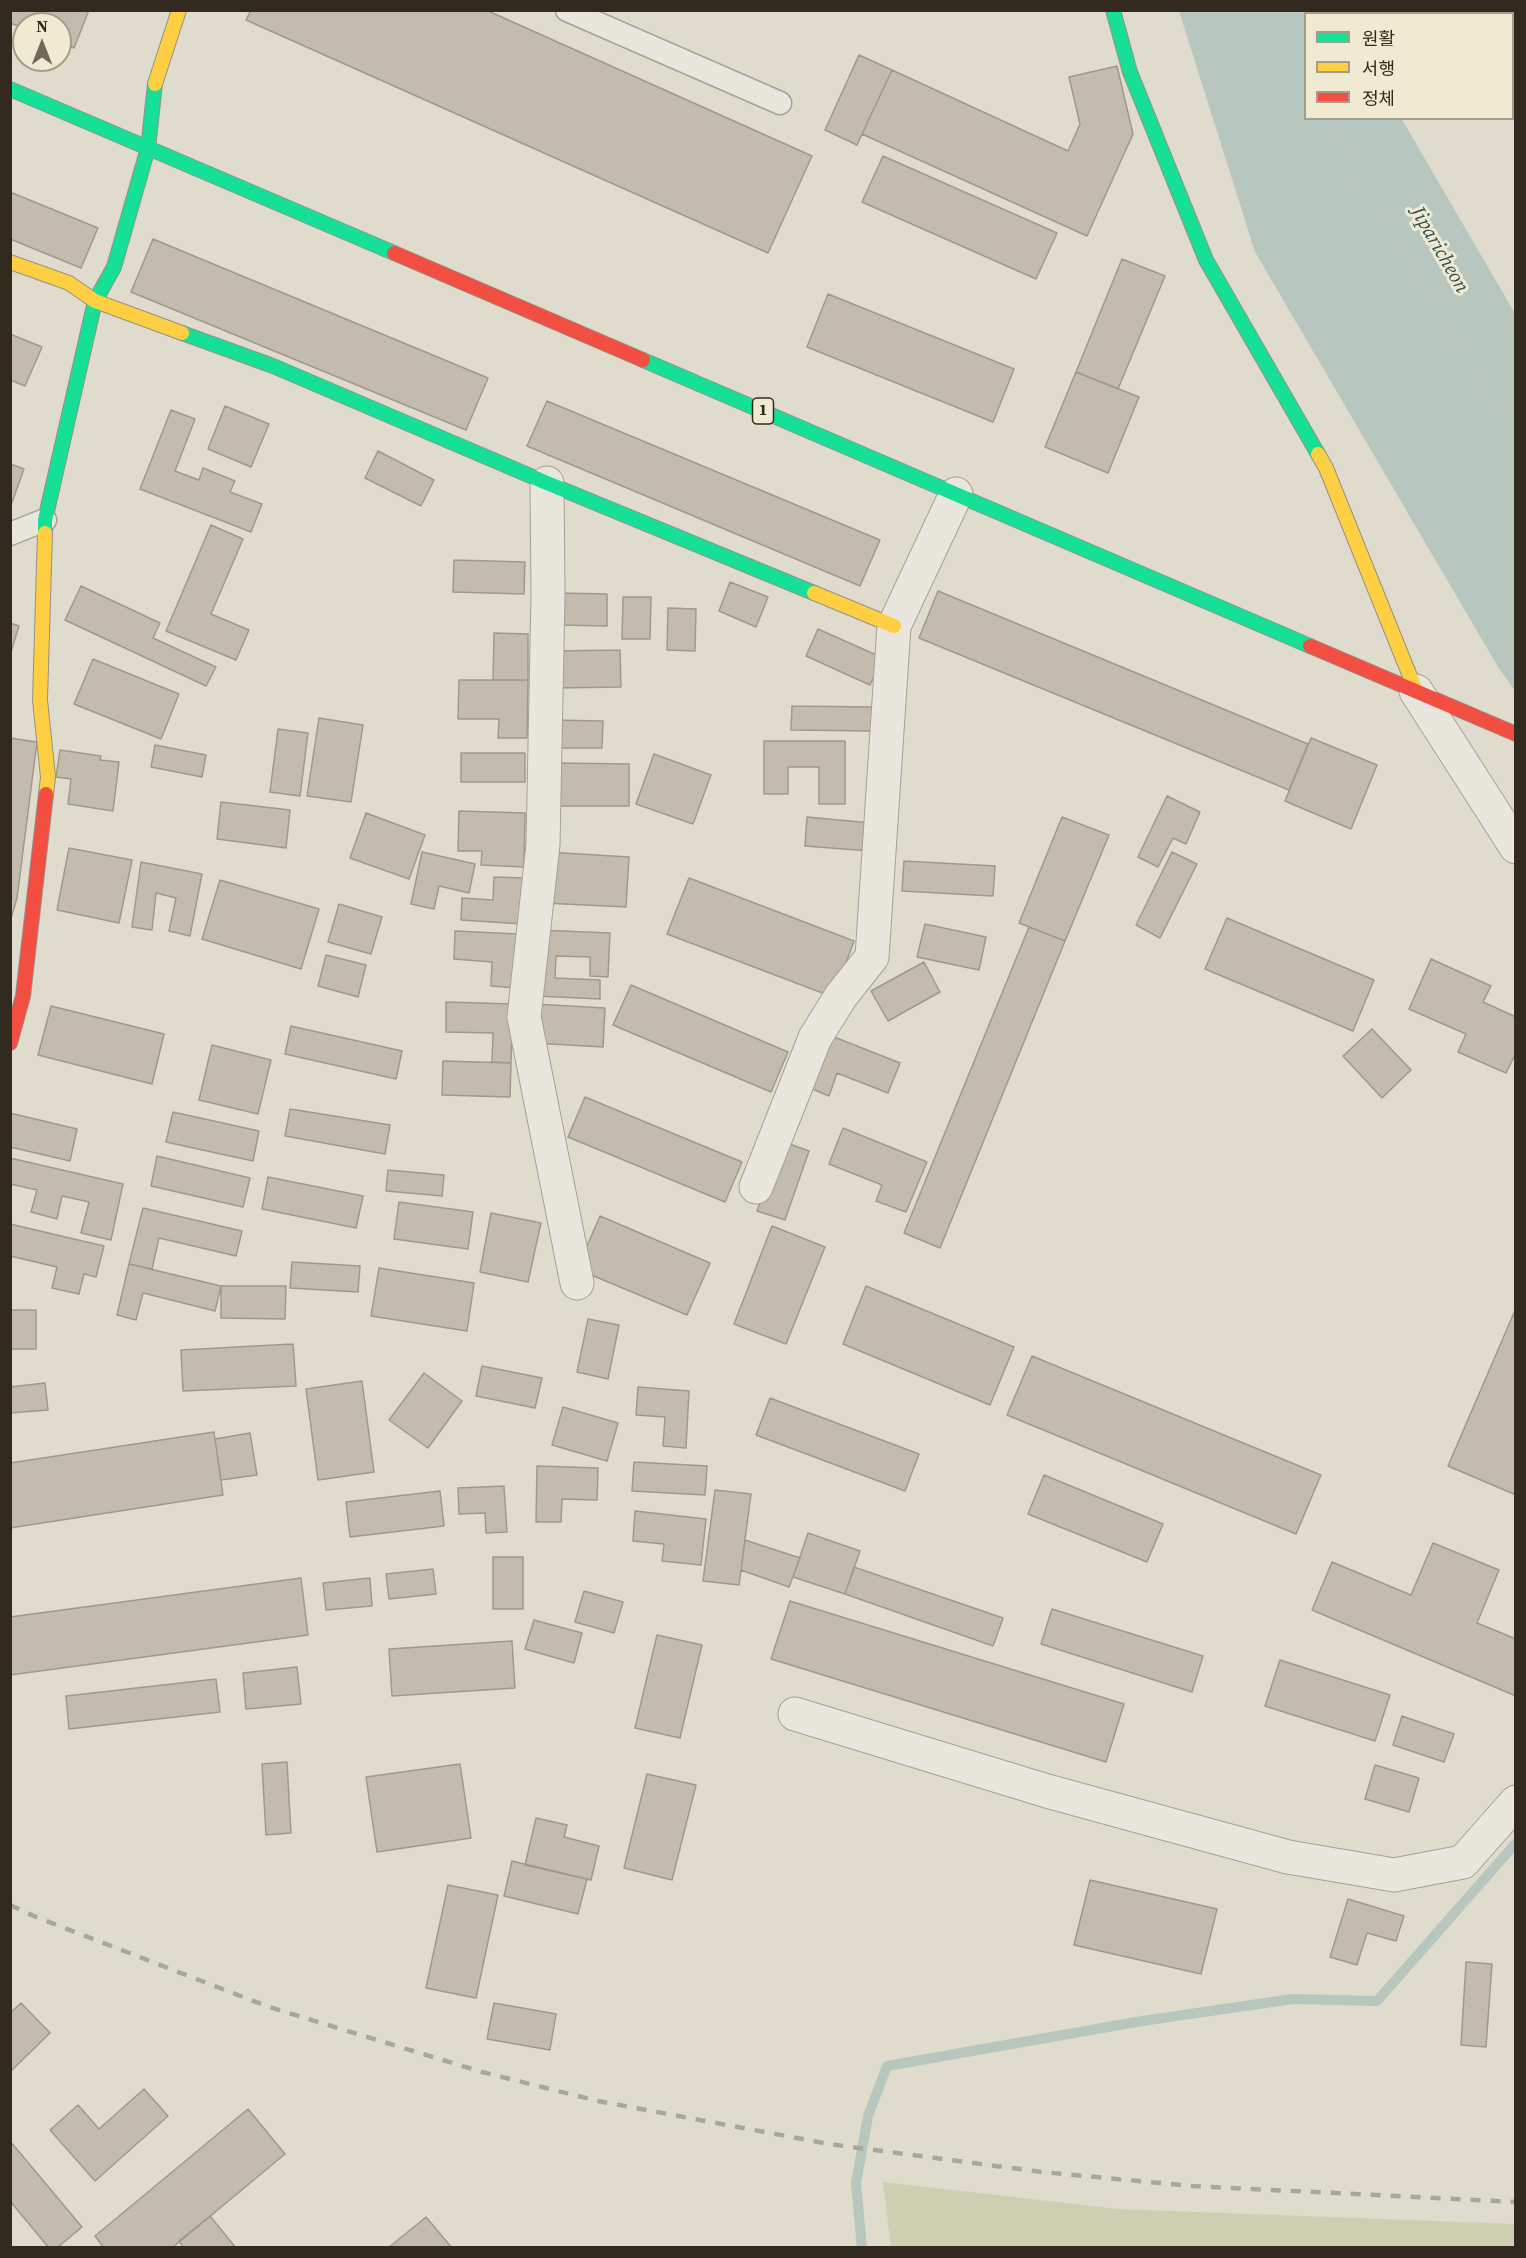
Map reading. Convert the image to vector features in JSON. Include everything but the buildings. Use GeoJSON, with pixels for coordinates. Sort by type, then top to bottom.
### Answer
{"type":"FeatureCollection","features":[{"type":"Feature","properties":{"kind":"street"},"geometry":{"type":"LineString","coordinates":[[10,1043],[23,996],[48,777],[40,700],[45,520],[95,301],[114,267],[148,148],[155,84],[178,10]]}},
{"type":"Feature","properties":{"kind":"street"},"geometry":{"type":"LineString","coordinates":[[1113,10],[1130,72],[1206,260],[1326,468],[1416,691],[1515,847]]}},
{"type":"Feature","properties":{"kind":"street","name":"1"},"geometry":{"type":"LineString","coordinates":[[10,89],[1515,734]]}},
{"type":"Feature","properties":{"kind":"street"},"geometry":{"type":"LineString","coordinates":[[10,262],[69,283],[95,301],[273,366],[546,483],[894,626]]}},
{"type":"Feature","properties":{"kind":"street"},"geometry":{"type":"LineString","coordinates":[[546,483],[548,594],[543,845],[524,1017],[577,1283]]}},
{"type":"Feature","properties":{"kind":"street"},"geometry":{"type":"LineString","coordinates":[[756,1187],[815,1038],[841,996],[872,957],[894,626],[956,494]]}},
{"type":"Feature","properties":{"kind":"street"},"geometry":{"type":"LineString","coordinates":[[795,1714],[1047,1791],[1288,1857],[1394,1875],[1463,1862],[1515,1802]]}},
{"type":"Feature","properties":{"kind":"lane"},"geometry":{"type":"LineString","coordinates":[[567,10],[780,103]]}},
{"type":"Feature","properties":{"kind":"lane"},"geometry":{"type":"LineString","coordinates":[[10,534],[45,520]]}},
{"type":"Feature","properties":{"kind":"green space"},"geometry":{"type":"Polygon","coordinates":[[[883,2182],[1118,2209],[1515,2224],[1515,2247],[891,2247],[883,2182]]]}},
{"type":"Feature","properties":{"kind":"shaded area"},"geometry":{"type":"Polygon","coordinates":[[[1179,11],[1376,11],[1304,12],[1304,120],[1385,120],[1392,196],[1515,343],[1515,691],[1498,667],[1255,252],[1179,11]]]}},
{"type":"Feature","properties":{"kind":"waterway","name":"Jiparicheon"},"geometry":{"type":"LineString","coordinates":[[1364,120],[1516,381]]}},
{"type":"Feature","properties":{"kind":"waterway"},"geometry":{"type":"LineString","coordinates":[[862,2248],[856,2183],[868,2116],[887,2066],[1142,2021],[1293,1999],[1377,2001],[1516,1843]]}},
{"type":"Feature","properties":{"kind":"railway"},"geometry":{"type":"LineString","coordinates":[[10,1905],[269,2007],[482,2072],[598,2101],[829,2144],[1042,2172],[1192,2186],[1516,2202]]}},
{"type":"Feature","properties":{"kind":"traffic: fast"},"geometry":{"type":"LineString","coordinates":[[1113,10],[1130,72],[1206,260],[1318,454]]}},
{"type":"Feature","properties":{"kind":"traffic: fast"},"geometry":{"type":"LineString","coordinates":[[45,533],[45,520],[95,301],[114,267],[148,148],[155,84]]}},
{"type":"Feature","properties":{"kind":"traffic: fast"},"geometry":{"type":"LineString","coordinates":[[10,89],[394,253]]}},
{"type":"Feature","properties":{"kind":"traffic: fast"},"geometry":{"type":"LineString","coordinates":[[182,333],[273,366],[547,483],[814,593]]}},
{"type":"Feature","properties":{"kind":"traffic: fast"},"geometry":{"type":"LineString","coordinates":[[643,360],[1310,646]]}},
{"type":"Feature","properties":{"kind":"traffic: slow"},"geometry":{"type":"LineString","coordinates":[[155,84],[179,10]]}},
{"type":"Feature","properties":{"kind":"traffic: slow"},"geometry":{"type":"LineString","coordinates":[[10,262],[69,283],[95,301],[182,333]]}},
{"type":"Feature","properties":{"kind":"traffic: slow"},"geometry":{"type":"LineString","coordinates":[[1318,454],[1326,468],[1416,691]]}},
{"type":"Feature","properties":{"kind":"traffic: slow"},"geometry":{"type":"LineString","coordinates":[[45,533],[40,700],[48,777],[46,794]]}},
{"type":"Feature","properties":{"kind":"traffic: slow"},"geometry":{"type":"LineString","coordinates":[[814,593],[894,626]]}},
{"type":"Feature","properties":{"kind":"traffic: jam"},"geometry":{"type":"LineString","coordinates":[[394,253],[643,360]]}},
{"type":"Feature","properties":{"kind":"traffic: jam"},"geometry":{"type":"LineString","coordinates":[[1310,646],[1516,734]]}},
{"type":"Feature","properties":{"kind":"traffic: jam"},"geometry":{"type":"LineString","coordinates":[[10,1043],[23,996],[46,794]]}}]}
